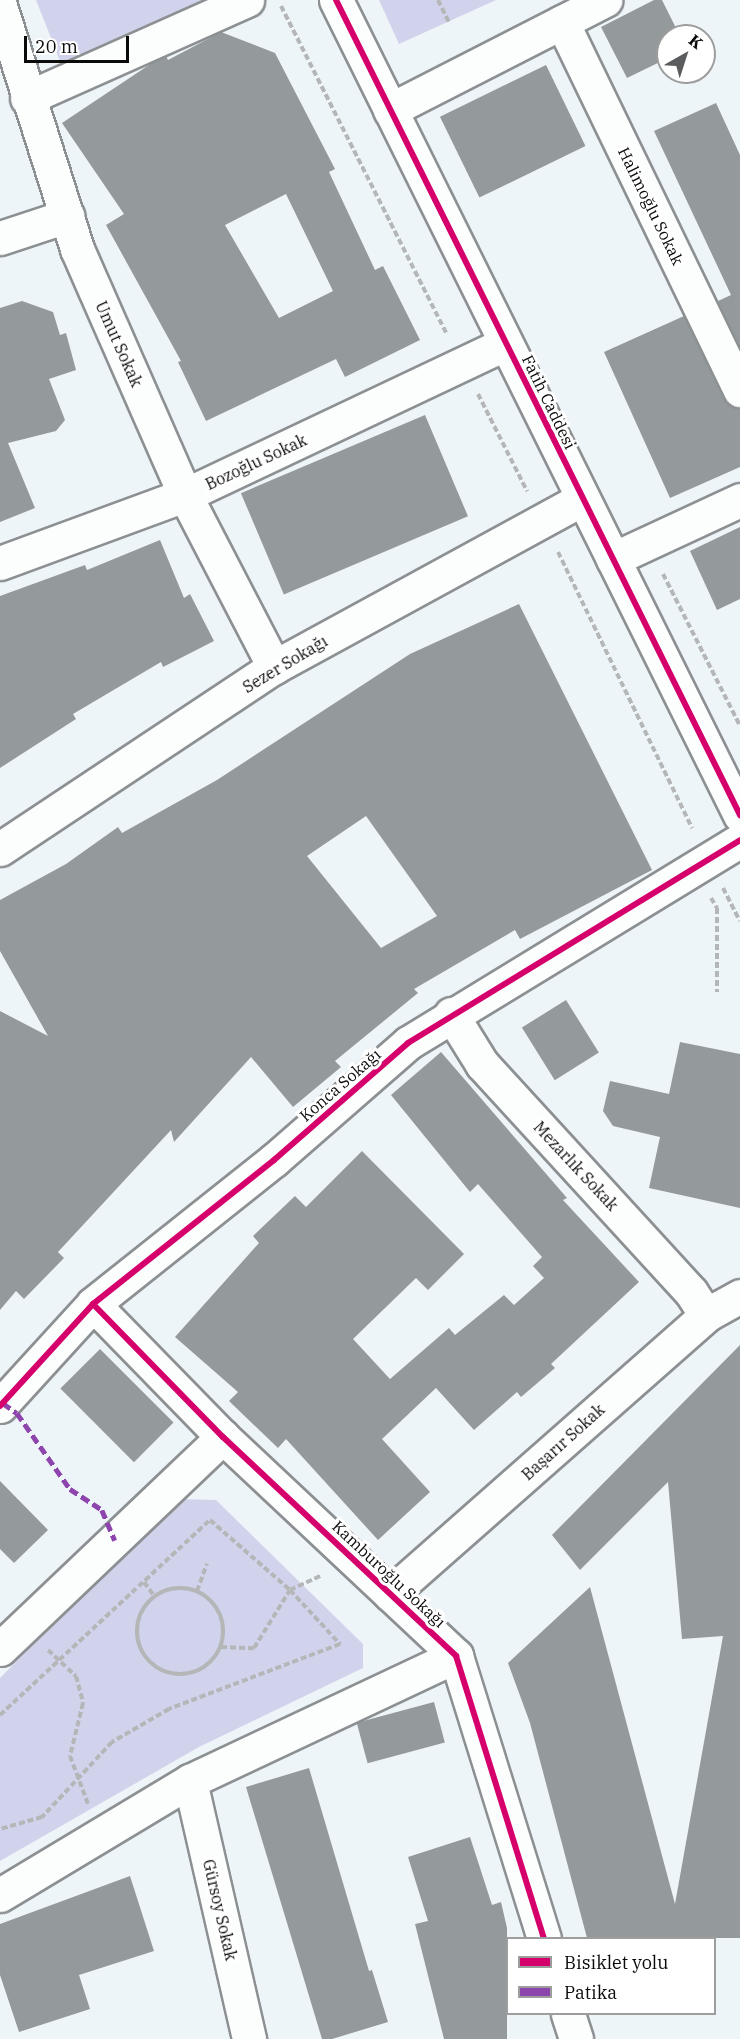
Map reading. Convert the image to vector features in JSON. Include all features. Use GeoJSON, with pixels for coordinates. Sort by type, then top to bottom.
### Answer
{"type":"FeatureCollection","features":[{"type":"Feature","properties":{"kind":"street"},"geometry":{"type":"LineString","coordinates":[[27,98],[247,0]]}},
{"type":"Feature","properties":{"kind":"street","name":"Fatih Caddesi"},"geometry":{"type":"LineString","coordinates":[[336,0],[740,815]]}},
{"type":"Feature","properties":{"kind":"street"},"geometry":{"type":"LineString","coordinates":[[390,110],[605,0]]}},
{"type":"Feature","properties":{"kind":"street","name":"Umut Sokak"},"geometry":{"type":"LineString","coordinates":[[0,6],[27,98],[77,249],[185,495],[274,667]]}},
{"type":"Feature","properties":{"kind":"street","name":"Halimoğlu Sokak"},"geometry":{"type":"LineString","coordinates":[[562,22],[740,390]]}},
{"type":"Feature","properties":{"kind":"street"},"geometry":{"type":"LineString","coordinates":[[0,238],[67,216]]}},
{"type":"Feature","properties":{"kind":"street","name":"Bozoğlu Sokak"},"geometry":{"type":"LineString","coordinates":[[0,563],[185,495],[505,344]]}},
{"type":"Feature","properties":{"kind":"street","name":"Sezer Sokağı"},"geometry":{"type":"LineString","coordinates":[[0,849],[274,667],[582,500]]}},
{"type":"Feature","properties":{"kind":"street"},"geometry":{"type":"LineString","coordinates":[[613,559],[740,500]]}},
{"type":"Feature","properties":{"kind":"street","name":"Konca Sokağı"},"geometry":{"type":"LineString","coordinates":[[0,1406],[93,1304],[274,1160],[408,1043],[451,1014],[740,840]]}},
{"type":"Feature","properties":{"kind":"street","name":"Mezarlık Sokak"},"geometry":{"type":"LineString","coordinates":[[451,1014],[482,1064],[691,1292],[706,1315]]}},
{"type":"Feature","properties":{"kind":"street","name":"Başarır Sokak"},"geometry":{"type":"LineString","coordinates":[[390,1594],[706,1315],[740,1296]]}},
{"type":"Feature","properties":{"kind":"street","name":"Kamburoğlu Sokağı"},"geometry":{"type":"LineString","coordinates":[[93,1304],[223,1437],[456,1656],[544,1937]]}},
{"type":"Feature","properties":{"kind":"street"},"geometry":{"type":"LineString","coordinates":[[0,1649],[223,1437]]}},
{"type":"Feature","properties":{"kind":"street"},"geometry":{"type":"LineString","coordinates":[[0,1895],[190,1780],[456,1656]]}},
{"type":"Feature","properties":{"kind":"street","name":"Gürsoy Sokak"},"geometry":{"type":"LineString","coordinates":[[190,1780],[249,2039]]}},
{"type":"Feature","properties":{"kind":"street"},"geometry":{"type":"LineString","coordinates":[[569,2015],[576,2039]]}},
{"type":"Feature","properties":{"kind":"path"},"geometry":{"type":"LineString","coordinates":[[278,0],[543,521],[700,862],[717,908],[717,992]]}},
{"type":"Feature","properties":{"kind":"path"},"geometry":{"type":"LineString","coordinates":[[438,0],[449,22]]}},
{"type":"Feature","properties":{"kind":"path"},"geometry":{"type":"LineString","coordinates":[[700,862],[740,921]]}},
{"type":"Feature","properties":{"kind":"path"},"geometry":{"type":"LineString","coordinates":[[0,1715],[210,1520],[290,1590],[340,1644],[169,1709],[112,1742],[42,1817],[0,1829]]}},
{"type":"Feature","properties":{"kind":"path"},"geometry":{"type":"LineString","coordinates":[[197,1592],[207,1564]]}},
{"type":"Feature","properties":{"kind":"path"},"geometry":{"type":"LineString","coordinates":[[220,1647],[254,1648],[290,1590],[333,1569]]}},
{"type":"Feature","properties":{"kind":"path"},"geometry":{"type":"LineString","coordinates":[[144,1582],[154,1596]]}},
{"type":"Feature","properties":{"kind":"path"},"geometry":{"type":"LineString","coordinates":[[171,1589],[197,1592],[207,1598],[221,1617],[220,1647],[212,1660],[193,1673],[177,1674],[156,1667],[144,1656],[137,1634],[141,1612],[154,1596],[171,1589]]}},
{"type":"Feature","properties":{"kind":"path"},"geometry":{"type":"LineString","coordinates":[[24,1626],[76,1676],[83,1703],[70,1756],[77,1782],[91,1812]]}},
{"type":"Feature","properties":{"kind":"shaded area"},"geometry":{"type":"Polygon","coordinates":[[[36,0],[230,0],[66,76],[36,0]]]}},
{"type":"Feature","properties":{"kind":"shaded area"},"geometry":{"type":"Polygon","coordinates":[[[379,0],[496,0],[399,44],[379,0]]]}},
{"type":"Feature","properties":{"kind":"shaded area"},"geometry":{"type":"Polygon","coordinates":[[[178,1499],[216,1500],[363,1644],[363,1668],[199,1747],[0,1861],[0,1678],[178,1499]]]}},
{"type":"Feature","properties":{"kind":"building"},"geometry":{"type":"Polygon","coordinates":[[[654,0],[662,0],[674,24],[656,24],[656,64],[627,78],[601,27],[654,0]]]}},
{"type":"Feature","properties":{"kind":"building"},"geometry":{"type":"Polygon","coordinates":[[[221,32],[275,53],[335,169],[329,172],[375,270],[383,266],[420,340],[345,377],[336,359],[206,421],[178,362],[181,361],[106,225],[124,214],[62,123],[152,63],[166,56],[168,60],[221,32]],[[286,194],[225,225],[279,318],[333,291],[286,194]]]}},
{"type":"Feature","properties":{"kind":"building"},"geometry":{"type":"Polygon","coordinates":[[[546,65],[585,146],[479,198],[440,117],[546,65]]]}},
{"type":"Feature","properties":{"kind":"building"},"geometry":{"type":"Polygon","coordinates":[[[716,103],[740,155],[740,347],[718,301],[731,295],[654,131],[716,103]]]}},
{"type":"Feature","properties":{"kind":"building"},"geometry":{"type":"Polygon","coordinates":[[[22,301],[53,312],[60,335],[66,333],[76,370],[49,379],[65,420],[56,431],[8,443],[35,508],[0,522],[0,308],[22,301]]]}},
{"type":"Feature","properties":{"kind":"building"},"geometry":{"type":"Polygon","coordinates":[[[684,316],[723,398],[740,409],[740,467],[670,498],[604,352],[684,316]]]}},
{"type":"Feature","properties":{"kind":"building"},"geometry":{"type":"Polygon","coordinates":[[[425,415],[468,516],[284,594],[241,493],[425,415]]]}},
{"type":"Feature","properties":{"kind":"building"},"geometry":{"type":"Polygon","coordinates":[[[740,527],[740,599],[717,610],[690,551],[740,527]]]}},
{"type":"Feature","properties":{"kind":"building"},"geometry":{"type":"Polygon","coordinates":[[[160,540],[184,598],[190,594],[214,641],[163,667],[161,662],[73,714],[76,719],[0,768],[0,596],[85,565],[87,570],[160,540]]]}},
{"type":"Feature","properties":{"kind":"building"},"geometry":{"type":"Polygon","coordinates":[[[519,604],[652,870],[520,939],[515,930],[414,989],[418,993],[335,1061],[341,1067],[293,1107],[251,1057],[174,1142],[171,1130],[58,1252],[64,1258],[24,1299],[16,1291],[0,1310],[0,1011],[48,1036],[0,951],[0,900],[66,864],[118,827],[122,833],[217,780],[410,654],[519,604]],[[366,816],[307,856],[381,948],[437,916],[366,816]]]}},
{"type":"Feature","properties":{"kind":"building"},"geometry":{"type":"Polygon","coordinates":[[[566,1000],[599,1053],[555,1080],[522,1028],[566,1000]]]}},
{"type":"Feature","properties":{"kind":"building"},"geometry":{"type":"Polygon","coordinates":[[[680,1042],[740,1054],[740,1208],[649,1188],[660,1137],[613,1126],[603,1111],[610,1081],[669,1094],[680,1042]]]}},
{"type":"Feature","properties":{"kind":"building"},"geometry":{"type":"Polygon","coordinates":[[[441,1052],[567,1198],[563,1200],[639,1282],[551,1364],[555,1368],[521,1397],[517,1392],[474,1430],[436,1388],[382,1439],[430,1492],[378,1540],[286,1439],[278,1448],[229,1401],[238,1392],[175,1337],[259,1243],[253,1236],[295,1196],[306,1207],[362,1151],[464,1254],[428,1290],[416,1278],[353,1339],[390,1379],[449,1328],[455,1335],[504,1295],[514,1305],[544,1278],[533,1266],[542,1257],[478,1184],[470,1192],[391,1095],[441,1052]]]}},
{"type":"Feature","properties":{"kind":"building"},"geometry":{"type":"Polygon","coordinates":[[[740,1345],[740,1938],[587,1937],[530,1723],[508,1663],[590,1587],[675,1904],[723,1636],[682,1639],[668,1482],[580,1570],[552,1535],[740,1345]]]}},
{"type":"Feature","properties":{"kind":"building"},"geometry":{"type":"Polygon","coordinates":[[[100,1349],[174,1423],[134,1462],[60,1389],[100,1349]]]}},
{"type":"Feature","properties":{"kind":"building"},"geometry":{"type":"Polygon","coordinates":[[[0,1481],[48,1530],[14,1563],[0,1549],[0,1481]]]}},
{"type":"Feature","properties":{"kind":"building"},"geometry":{"type":"Polygon","coordinates":[[[434,1702],[445,1743],[368,1763],[357,1723],[434,1702]]]}},
{"type":"Feature","properties":{"kind":"building"},"geometry":{"type":"Polygon","coordinates":[[[309,1768],[369,1971],[372,1970],[388,2022],[332,2039],[322,2039],[246,1787],[309,1768]]]}},
{"type":"Feature","properties":{"kind":"building"},"geometry":{"type":"Polygon","coordinates":[[[470,1837],[492,1905],[501,1902],[507,1928],[507,2039],[444,2039],[415,1924],[428,1921],[408,1857],[470,1837]]]}},
{"type":"Feature","properties":{"kind":"building"},"geometry":{"type":"Polygon","coordinates":[[[130,1876],[154,1951],[79,1975],[90,2009],[19,2032],[0,1975],[0,1924],[130,1876]]]}},
{"type":"Feature","properties":{"kind":"marked path"},"geometry":{"type":"LineString","coordinates":[[3,1403],[17,1413],[70,1489],[102,1510],[115,1540]]}},
{"type":"Feature","properties":{"kind":"cycle path"},"geometry":{"type":"LineString","coordinates":[[336,0],[740,815]]}},
{"type":"Feature","properties":{"kind":"cycle path"},"geometry":{"type":"LineString","coordinates":[[0,1406],[93,1304],[274,1160],[408,1043],[740,840]]}},
{"type":"Feature","properties":{"kind":"cycle path"},"geometry":{"type":"LineString","coordinates":[[93,1304],[223,1437],[456,1656],[544,1937]]}}]}
